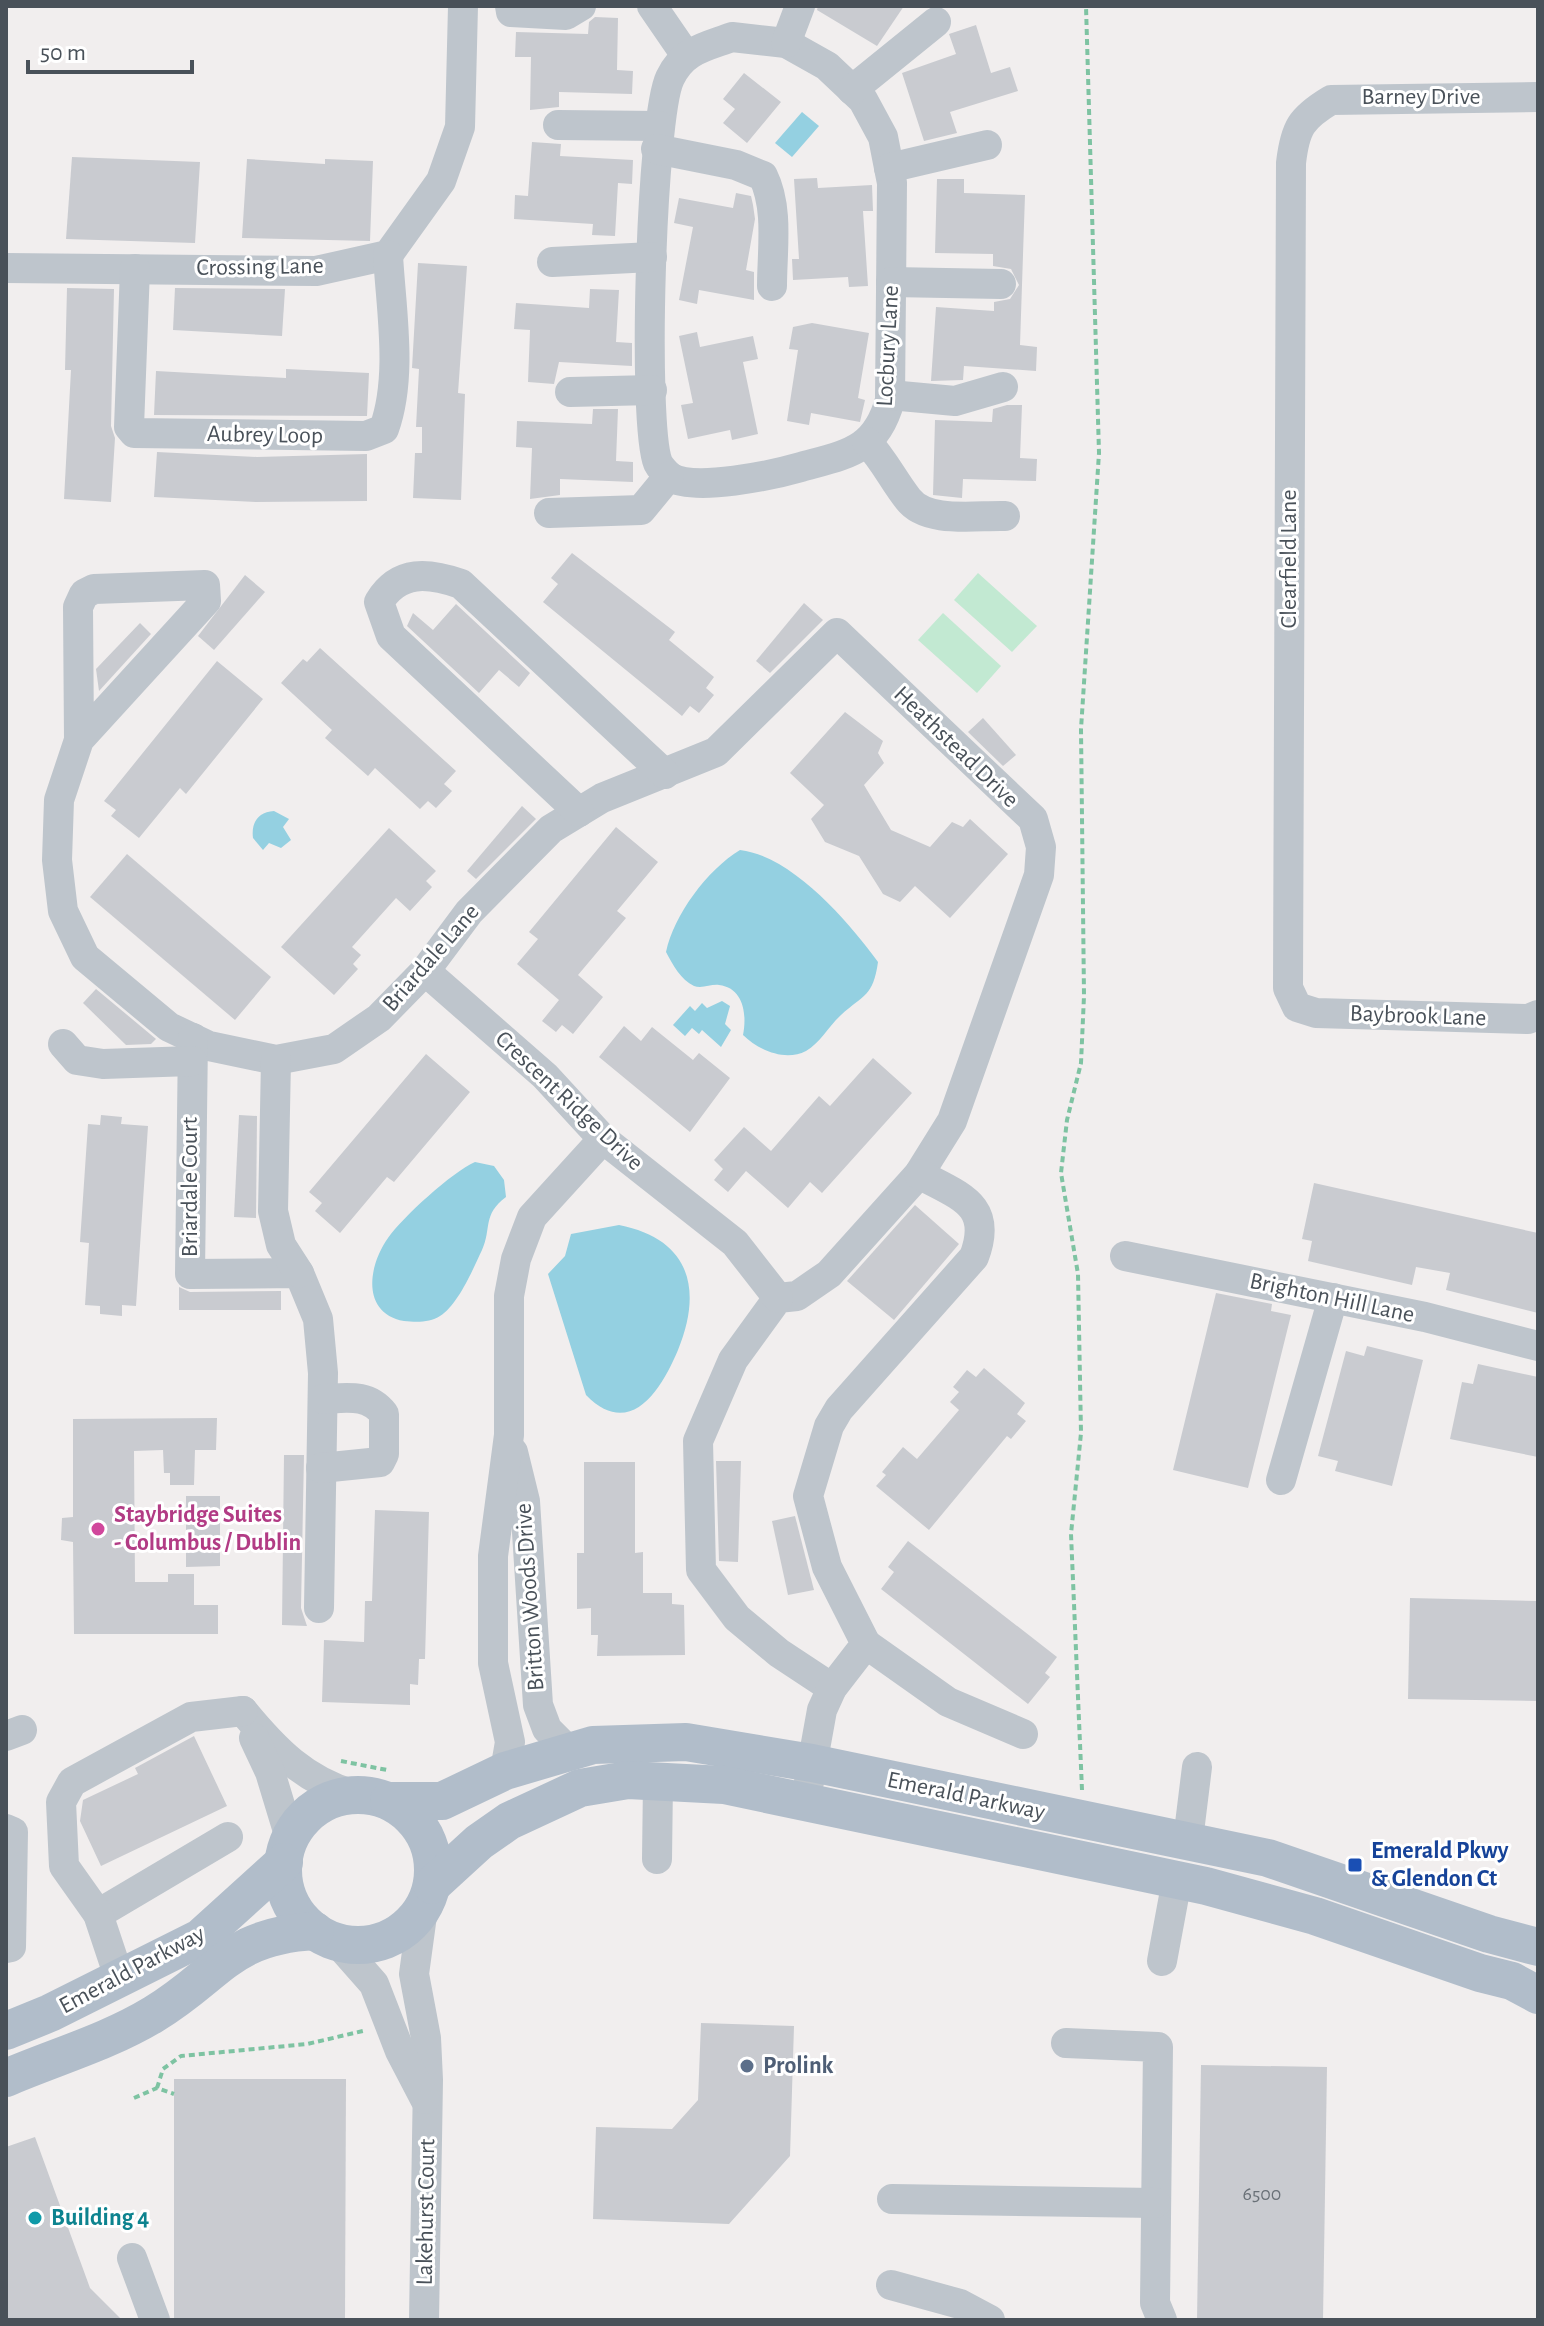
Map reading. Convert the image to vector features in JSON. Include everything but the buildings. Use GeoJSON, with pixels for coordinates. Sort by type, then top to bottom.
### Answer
{"type":"FeatureCollection","features":[{"type":"Feature","properties":{"kind":"main road","name":"Emerald Parkway"},"geometry":{"type":"LineString","coordinates":[[372,1798],[442,1801],[505,1771],[569,1751],[622,1742],[686,1742],[812,1763],[1268,1858],[1489,1934],[1538,1947]]}},
{"type":"Feature","properties":{"kind":"main road","name":"Emerald Parkway"},"geometry":{"type":"LineString","coordinates":[[427,1896],[479,1842],[538,1806],[580,1788],[628,1780],[724,1785],[1177,1880],[1315,1916],[1467,1969],[1512,1981],[1538,1995]]}},
{"type":"Feature","properties":{"kind":"main road"},"geometry":{"type":"LineString","coordinates":[[372,1798],[410,1815],[425,1835],[433,1859],[427,1896],[407,1927],[386,1940],[362,1945],[326,1937],[290,1901],[284,1882],[287,1850],[317,1807],[372,1798]]}},
{"type":"Feature","properties":{"kind":"main road","name":"Emerald Parkway"},"geometry":{"type":"LineString","coordinates":[[6,2031],[120,1980],[200,1938],[287,1850]]}},
{"type":"Feature","properties":{"kind":"main road","name":"Emerald Parkway"},"geometry":{"type":"LineString","coordinates":[[6,2078],[90,2045],[152,2015],[249,1944],[273,1935],[326,1937]]}},
{"type":"Feature","properties":{"kind":"street"},"geometry":{"type":"LineString","coordinates":[[388,255],[441,181],[460,127],[463,6]]}},
{"type":"Feature","properties":{"kind":"street"},"geometry":{"type":"LineString","coordinates":[[510,6],[511,12],[566,15],[581,6]]}},
{"type":"Feature","properties":{"kind":"street"},"geometry":{"type":"LineString","coordinates":[[652,6],[685,54],[669,79],[658,138],[652,257],[652,390],[655,450],[659,465],[669,476],[683,481],[713,481],[772,474],[835,458],[867,442],[884,460],[908,500],[924,512],[1005,516]]}},
{"type":"Feature","properties":{"kind":"street"},"geometry":{"type":"LineString","coordinates":[[786,43],[800,6]]}},
{"type":"Feature","properties":{"kind":"street"},"geometry":{"type":"LineString","coordinates":[[852,90],[936,22]]}},
{"type":"Feature","properties":{"kind":"street","name":"Locbury Lane"},"geometry":{"type":"LineString","coordinates":[[685,54],[732,37],[786,43],[827,66],[863,100],[883,137],[892,183],[890,395],[882,427],[867,442]]}},
{"type":"Feature","properties":{"kind":"street","name":"Barney Drive"},"geometry":{"type":"LineString","coordinates":[[1309,113],[1331,100],[1357,97],[1538,97]]}},
{"type":"Feature","properties":{"kind":"street","name":"Clearfield Lane"},"geometry":{"type":"LineString","coordinates":[[1297,1007],[1288,988],[1291,163],[1294,136],[1309,113]]}},
{"type":"Feature","properties":{"kind":"street"},"geometry":{"type":"LineString","coordinates":[[558,125],[658,138],[763,176],[769,188],[773,222],[772,286]]}},
{"type":"Feature","properties":{"kind":"street"},"geometry":{"type":"LineString","coordinates":[[889,168],[987,145]]}},
{"type":"Feature","properties":{"kind":"street","name":"Crossing Lane"},"geometry":{"type":"LineString","coordinates":[[6,268],[316,271],[388,255]]}},
{"type":"Feature","properties":{"kind":"street","name":"Aubrey Loop"},"geometry":{"type":"LineString","coordinates":[[135,269],[129,427],[134,433],[366,436],[384,429],[390,411],[393,374],[388,255]]}},
{"type":"Feature","properties":{"kind":"street"},"geometry":{"type":"LineString","coordinates":[[552,262],[652,257]]}},
{"type":"Feature","properties":{"kind":"street"},"geometry":{"type":"LineString","coordinates":[[891,282],[1001,284]]}},
{"type":"Feature","properties":{"kind":"street"},"geometry":{"type":"LineString","coordinates":[[890,395],[955,401],[1003,387]]}},
{"type":"Feature","properties":{"kind":"street"},"geometry":{"type":"LineString","coordinates":[[570,392],[652,390]]}},
{"type":"Feature","properties":{"kind":"street"},"geometry":{"type":"LineString","coordinates":[[549,513],[641,510],[669,476]]}},
{"type":"Feature","properties":{"kind":"street"},"geometry":{"type":"LineString","coordinates":[[579,812],[391,636],[379,602],[388,588],[402,578],[423,574],[461,584],[665,774]]}},
{"type":"Feature","properties":{"kind":"street"},"geometry":{"type":"LineString","coordinates":[[205,585],[206,601],[79,740],[78,607],[84,594],[94,589],[205,585]]}},
{"type":"Feature","properties":{"kind":"street","name":"Heathstead Drive"},"geometry":{"type":"LineString","coordinates":[[665,774],[716,752],[837,633],[1033,819],[1041,847],[1039,875],[1023,930],[995,997],[952,1121],[919,1174],[829,1274],[797,1296],[778,1298]]}},
{"type":"Feature","properties":{"kind":"street","name":"Briardale Lane"},"geometry":{"type":"LineString","coordinates":[[79,740],[59,800],[57,860],[63,911],[85,957],[192,1050],[230,1051],[276,1060],[334,1049],[356,1036],[379,1018],[425,971],[469,912],[551,829],[602,798],[665,774]]}},
{"type":"Feature","properties":{"kind":"street","name":"Crescent Ridge Drive"},"geometry":{"type":"LineString","coordinates":[[425,971],[545,1076],[603,1139],[735,1243],[778,1298]]}},
{"type":"Feature","properties":{"kind":"street","name":"Baybrook Lane"},"geometry":{"type":"LineString","coordinates":[[1297,1007],[1316,1013],[1528,1019],[1538,1015]]}},
{"type":"Feature","properties":{"kind":"street"},"geometry":{"type":"LineString","coordinates":[[63,1044],[77,1060],[103,1064],[192,1050]]}},
{"type":"Feature","properties":{"kind":"street","name":"Briardale Court"},"geometry":{"type":"LineString","coordinates":[[192,1050],[190,1274],[299,1273]]}},
{"type":"Feature","properties":{"kind":"street"},"geometry":{"type":"LineString","coordinates":[[276,1060],[273,1211],[281,1245],[299,1273],[318,1319],[323,1399],[319,1608]]}},
{"type":"Feature","properties":{"kind":"street","name":"Britton Woods Drive"},"geometry":{"type":"LineString","coordinates":[[505,1771],[510,1742],[493,1663],[493,1556],[509,1435],[506,1355],[509,1296],[516,1259],[532,1217],[603,1139]]}},
{"type":"Feature","properties":{"kind":"street"},"geometry":{"type":"LineString","coordinates":[[919,1174],[973,1204],[980,1221],[981,1240],[974,1257],[839,1409],[829,1426],[808,1496],[827,1567],[866,1644],[948,1702],[1023,1734]]}},
{"type":"Feature","properties":{"kind":"street","name":"Brighton Hill Lane"},"geometry":{"type":"LineString","coordinates":[[1125,1256],[1333,1298],[1538,1346]]}},
{"type":"Feature","properties":{"kind":"street"},"geometry":{"type":"LineString","coordinates":[[778,1298],[733,1360],[698,1441],[701,1570],[737,1618],[779,1653],[832,1688]]}},
{"type":"Feature","properties":{"kind":"street"},"geometry":{"type":"LineString","coordinates":[[1281,1480],[1333,1298]]}},
{"type":"Feature","properties":{"kind":"street"},"geometry":{"type":"LineString","coordinates":[[321,1468],[360,1467],[380,1462],[385,1435],[384,1414],[373,1401],[360,1398],[323,1399]]}},
{"type":"Feature","properties":{"kind":"street","name":"Britton Woods Drive"},"geometry":{"type":"LineString","coordinates":[[509,1435],[525,1501],[538,1705],[547,1729],[569,1751]]}},
{"type":"Feature","properties":{"kind":"street"},"geometry":{"type":"LineString","coordinates":[[806,1800],[822,1710],[832,1688],[866,1644]]}},
{"type":"Feature","properties":{"kind":"street"},"geometry":{"type":"LineString","coordinates":[[243,1711],[284,1758],[326,1787],[372,1798]]}},
{"type":"Feature","properties":{"kind":"street"},"geometry":{"type":"LineString","coordinates":[[243,1711],[270,1772],[287,1850]]}},
{"type":"Feature","properties":{"kind":"street"},"geometry":{"type":"LineString","coordinates":[[120,1980],[98,1914],[64,1866],[61,1802],[72,1782],[191,1717],[243,1711]]}},
{"type":"Feature","properties":{"kind":"street"},"geometry":{"type":"LineString","coordinates":[[1188,1840],[1197,1767]]}},
{"type":"Feature","properties":{"kind":"street"},"geometry":{"type":"LineString","coordinates":[[657,1859],[658,1782]]}},
{"type":"Feature","properties":{"kind":"street"},"geometry":{"type":"LineString","coordinates":[[6,1829],[13,1832],[9,1948]]}},
{"type":"Feature","properties":{"kind":"street"},"geometry":{"type":"LineString","coordinates":[[98,1914],[228,1837]]}},
{"type":"Feature","properties":{"kind":"street"},"geometry":{"type":"LineString","coordinates":[[1162,1961],[1177,1880]]}},
{"type":"Feature","properties":{"kind":"street","name":"Lakehurst Court"},"geometry":{"type":"LineString","coordinates":[[424,2320],[428,2104],[426,2038],[414,1974],[427,1896]]}},
{"type":"Feature","properties":{"kind":"street","name":"Lakehurst Court"},"geometry":{"type":"LineString","coordinates":[[326,1937],[374,1984],[400,2051],[428,2104]]}},
{"type":"Feature","properties":{"kind":"street"},"geometry":{"type":"LineString","coordinates":[[1066,2043],[1158,2047],[1155,2303],[1162,2320]]}},
{"type":"Feature","properties":{"kind":"street"},"geometry":{"type":"LineString","coordinates":[[892,2199],[1156,2203]]}},
{"type":"Feature","properties":{"kind":"street"},"geometry":{"type":"LineString","coordinates":[[132,2258],[155,2320]]}},
{"type":"Feature","properties":{"kind":"street"},"geometry":{"type":"LineString","coordinates":[[891,2285],[960,2304],[990,2320]]}},
{"type":"Feature","properties":{"kind":"path"},"geometry":{"type":"LineString","coordinates":[[1082,1791],[1071,1534],[1081,1433],[1078,1274],[1061,1173],[1067,1120],[1081,1063],[1081,729],[1099,453],[1086,6]]}},
{"type":"Feature","properties":{"kind":"path"},"geometry":{"type":"LineString","coordinates":[[157,2088],[163,2069],[181,2056],[307,2044],[363,2031]]}},
{"type":"Feature","properties":{"kind":"path"},"geometry":{"type":"LineString","coordinates":[[134,2098],[157,2088],[174,2094]]}},
{"type":"Feature","properties":{"kind":"green space"},"geometry":{"type":"Polygon","coordinates":[[[978,573],[1037,626],[1012,652],[954,600],[978,573]]]}},
{"type":"Feature","properties":{"kind":"green space"},"geometry":{"type":"Polygon","coordinates":[[[943,613],[1001,666],[977,693],[918,640],[943,613]]]}},
{"type":"Feature","properties":{"kind":"water"},"geometry":{"type":"Polygon","coordinates":[[[802,112],[819,126],[792,157],[775,143],[802,112]]]}},
{"type":"Feature","properties":{"kind":"water"},"geometry":{"type":"Polygon","coordinates":[[[274,811],[289,819],[283,827],[291,840],[281,848],[269,843],[263,850],[253,838],[253,828],[260,816],[274,811]]]}},
{"type":"Feature","properties":{"kind":"water"},"geometry":{"type":"Polygon","coordinates":[[[740,850],[779,864],[818,893],[852,928],[878,962],[866,994],[841,1015],[816,1044],[798,1054],[772,1053],[749,1040],[743,1035],[744,1011],[734,991],[719,985],[694,986],[678,972],[666,952],[676,923],[704,881],[740,850]]]}},
{"type":"Feature","properties":{"kind":"water"},"geometry":{"type":"Polygon","coordinates":[[[722,1001],[730,1006],[725,1024],[731,1030],[721,1047],[702,1030],[699,1034],[692,1028],[685,1036],[673,1025],[690,1006],[695,1011],[702,1003],[707,1008],[722,1001]]]}},
{"type":"Feature","properties":{"kind":"water"},"geometry":{"type":"Polygon","coordinates":[[[475,1162],[494,1166],[504,1180],[506,1197],[490,1216],[485,1242],[464,1286],[447,1311],[436,1318],[413,1322],[390,1316],[381,1309],[372,1287],[381,1249],[416,1207],[475,1162]]]}},
{"type":"Feature","properties":{"kind":"water"},"geometry":{"type":"Polygon","coordinates":[[[619,1225],[662,1242],[675,1255],[689,1287],[689,1307],[686,1328],[663,1380],[643,1404],[631,1411],[617,1413],[602,1408],[586,1395],[548,1274],[565,1256],[571,1234],[619,1225]]]}},
{"type":"Feature","properties":{"kind":"place","name":"Staybridge Suites - Columbus / Dublin"},"geometry":{"type":"Point","coordinates":[98,1529]}},
{"type":"Feature","properties":{"kind":"place","name":"Emerald Pkwy & Glendon Ct"},"geometry":{"type":"Point","coordinates":[1355,1865]}},
{"type":"Feature","properties":{"kind":"place","name":"Prolink"},"geometry":{"type":"Point","coordinates":[747,2066]}},
{"type":"Feature","properties":{"kind":"place","name":"Building 4"},"geometry":{"type":"Point","coordinates":[35,2218]}}]}
